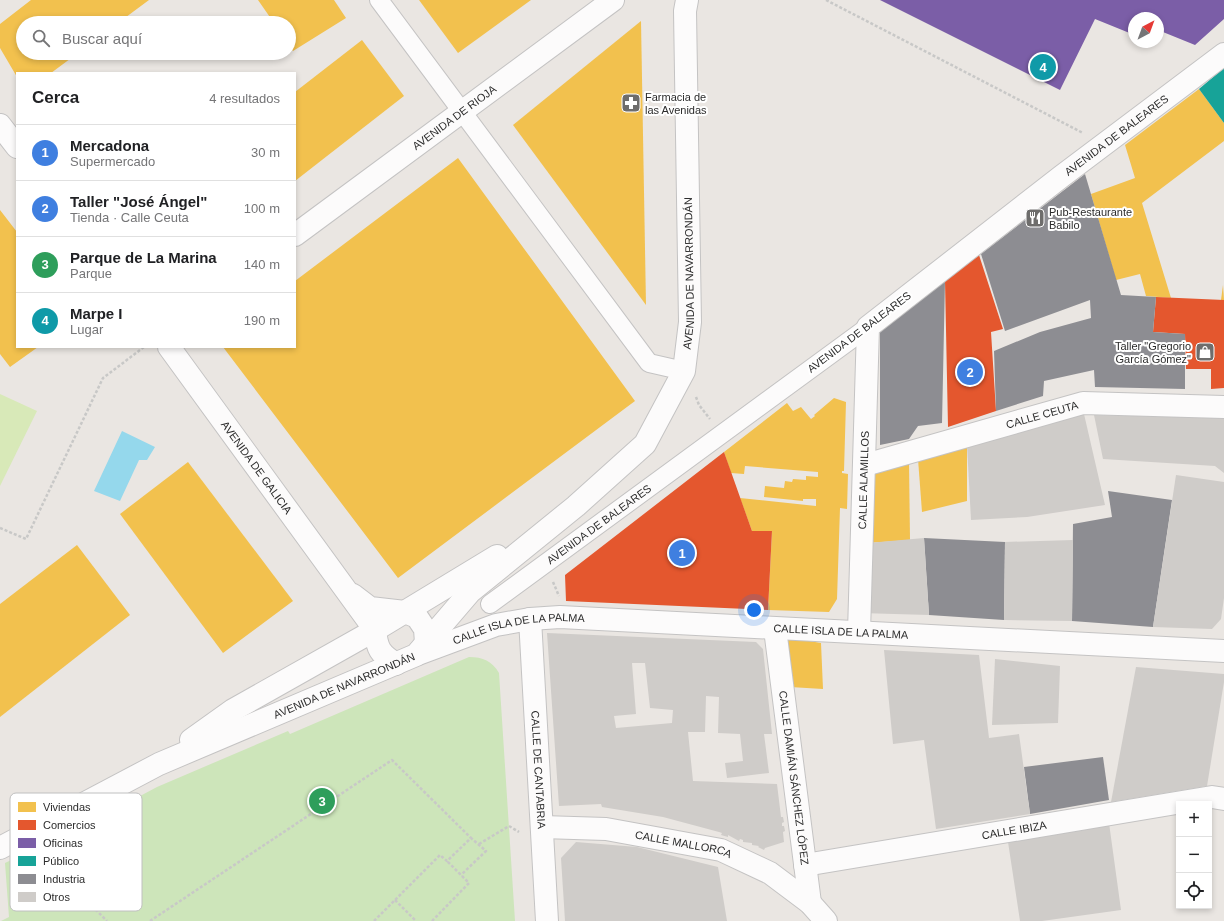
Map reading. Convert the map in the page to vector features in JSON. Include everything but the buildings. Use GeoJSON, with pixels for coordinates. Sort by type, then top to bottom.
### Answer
{"type":"FeatureCollection","features":[{"type":"Feature","properties":{"kind":"street"},"geometry":{"type":"LineString","coordinates":[[379,0],[650,363],[684,371]]}},
{"type":"Feature","properties":{"kind":"street","name":"AVENIDA DE RIOJA"},"geometry":{"type":"LineString","coordinates":[[296,234],[613,0]]}},
{"type":"Feature","properties":{"kind":"street","name":"AVENIDA DE NAVARRONDÁN"},"geometry":{"type":"LineString","coordinates":[[104,793],[159,764],[396,664],[421,649],[470,592],[576,506],[645,444],[684,371],[690,322],[687,0]]}},
{"type":"Feature","properties":{"kind":"street","name":"AVENIDA DE BALEARES"},"geometry":{"type":"LineString","coordinates":[[490,604],[868,327],[1104,144],[1224,54]]}},
{"type":"Feature","properties":{"kind":"street"},"geometry":{"type":"LineString","coordinates":[[0,125],[16,146]]}},
{"type":"Feature","properties":{"kind":"street","name":"CALLE ALAMILLOS"},"geometry":{"type":"LineString","coordinates":[[859,632],[868,327]]}},
{"type":"Feature","properties":{"kind":"street","name":"AVENIDA DE GALICIA"},"geometry":{"type":"LineString","coordinates":[[170,348],[375,630]]}},
{"type":"Feature","properties":{"kind":"street","name":"CALLE CEUTA"},"geometry":{"type":"LineString","coordinates":[[865,465],[1083,403],[1224,407]]}},
{"type":"Feature","properties":{"kind":"street","name":"AVENIDA DE NAVARRONDÁN"},"geometry":{"type":"LineString","coordinates":[[159,764],[233,710],[375,630],[576,506]]}},
{"type":"Feature","properties":{"kind":"street","name":"AVENIDA DE GALICIA"},"geometry":{"type":"LineString","coordinates":[[344,588],[370,608],[405,612]]}},
{"type":"Feature","properties":{"kind":"street"},"geometry":{"type":"LineString","coordinates":[[405,612],[417,617],[425,629],[421,649]]}},
{"type":"Feature","properties":{"kind":"street","name":"CALLE ISLA DE LA PALMA"},"geometry":{"type":"LineString","coordinates":[[421,649],[496,626],[530,619],[560,617],[1224,651]]}},
{"type":"Feature","properties":{"kind":"street","name":"CALLE DE CANTABRIA"},"geometry":{"type":"LineString","coordinates":[[530,619],[547,921]]}},
{"type":"Feature","properties":{"kind":"street","name":"CALLE DAMIÁN SÁNCHEZ LÓPEZ"},"geometry":{"type":"LineString","coordinates":[[775,629],[810,903]]}},
{"type":"Feature","properties":{"kind":"street"},"geometry":{"type":"LineString","coordinates":[[375,630],[377,645],[380,650],[384,656],[396,664]]}},
{"type":"Feature","properties":{"kind":"street","name":"CALLE IBIZA"},"geometry":{"type":"LineString","coordinates":[[805,865],[1212,797],[1224,799]]}},
{"type":"Feature","properties":{"kind":"street","name":"CALLE MALLORCA"},"geometry":{"type":"LineString","coordinates":[[542,827],[606,829],[722,850],[770,873],[810,903]]}},
{"type":"Feature","properties":{"kind":"street","name":"AVENIDA DE NAVARRONDÁN"},"geometry":{"type":"LineString","coordinates":[[0,848],[10,843]]}},
{"type":"Feature","properties":{"kind":"street"},"geometry":{"type":"LineString","coordinates":[[810,903],[826,921]]}},
{"type":"Feature","properties":{"kind":"path"},"geometry":{"type":"LineString","coordinates":[[826,0],[1104,144]]}},
{"type":"Feature","properties":{"kind":"path"},"geometry":{"type":"LineString","coordinates":[[0,528],[26,539],[103,378],[143,348]]}},
{"type":"Feature","properties":{"kind":"path"},"geometry":{"type":"LineString","coordinates":[[684,371],[700,405],[721,434]]}},
{"type":"Feature","properties":{"kind":"path"},"geometry":{"type":"LineString","coordinates":[[150,921],[392,760],[486,851],[461,875]]}},
{"type":"Feature","properties":{"kind":"path"},"geometry":{"type":"LineString","coordinates":[[479,844],[510,826],[542,848]]}},
{"type":"Feature","properties":{"kind":"path"},"geometry":{"type":"LineString","coordinates":[[447,862],[472,838]]}},
{"type":"Feature","properties":{"kind":"path"},"geometry":{"type":"LineString","coordinates":[[374,921],[440,855],[469,883],[432,921]]}},
{"type":"Feature","properties":{"kind":"path"},"geometry":{"type":"LineString","coordinates":[[395,900],[416,921]]}},
{"type":"Feature","properties":{"kind":"path"},"geometry":{"type":"LineString","coordinates":[[97,911],[107,921]]}},
{"type":"Feature","properties":{"kind":"green space"},"geometry":{"type":"Polygon","coordinates":[[[0,394],[37,411],[0,486],[0,394]]]}},
{"type":"Feature","properties":{"kind":"green space"},"geometry":{"type":"Polygon","coordinates":[[[469,657],[487,660],[499,673],[515,921],[1,921],[9,917],[5,863],[10,861],[10,911],[142,911],[142,795],[157,787],[288,731],[290,734],[469,657]]]}},
{"type":"Feature","properties":{"kind":"water"},"geometry":{"type":"Polygon","coordinates":[[[122,431],[155,447],[147,460],[139,460],[120,501],[94,491],[122,431]]]}},
{"type":"Feature","properties":{"kind":"place","name":"Marpe I"},"geometry":{"type":"Point","coordinates":[1043,67]}},
{"type":"Feature","properties":{"kind":"place","name":"Farmacia de las Avenidas"},"geometry":{"type":"Point","coordinates":[631,103]}},
{"type":"Feature","properties":{"kind":"place","name":"Pub-Restaurante Babilo"},"geometry":{"type":"Point","coordinates":[1035,218]}},
{"type":"Feature","properties":{"kind":"place","name":"Taller \"Gregorio García Gómez\""},"geometry":{"type":"Point","coordinates":[1205,352]}},
{"type":"Feature","properties":{"kind":"place","name":"Taller \"José Ángel\""},"geometry":{"type":"Point","coordinates":[970,372]}},
{"type":"Feature","properties":{"kind":"place","name":"Mercadona"},"geometry":{"type":"Point","coordinates":[682,553]}},
{"type":"Feature","properties":{"kind":"place","name":"Parque de La Marina"},"geometry":{"type":"Point","coordinates":[322,801]}}]}
